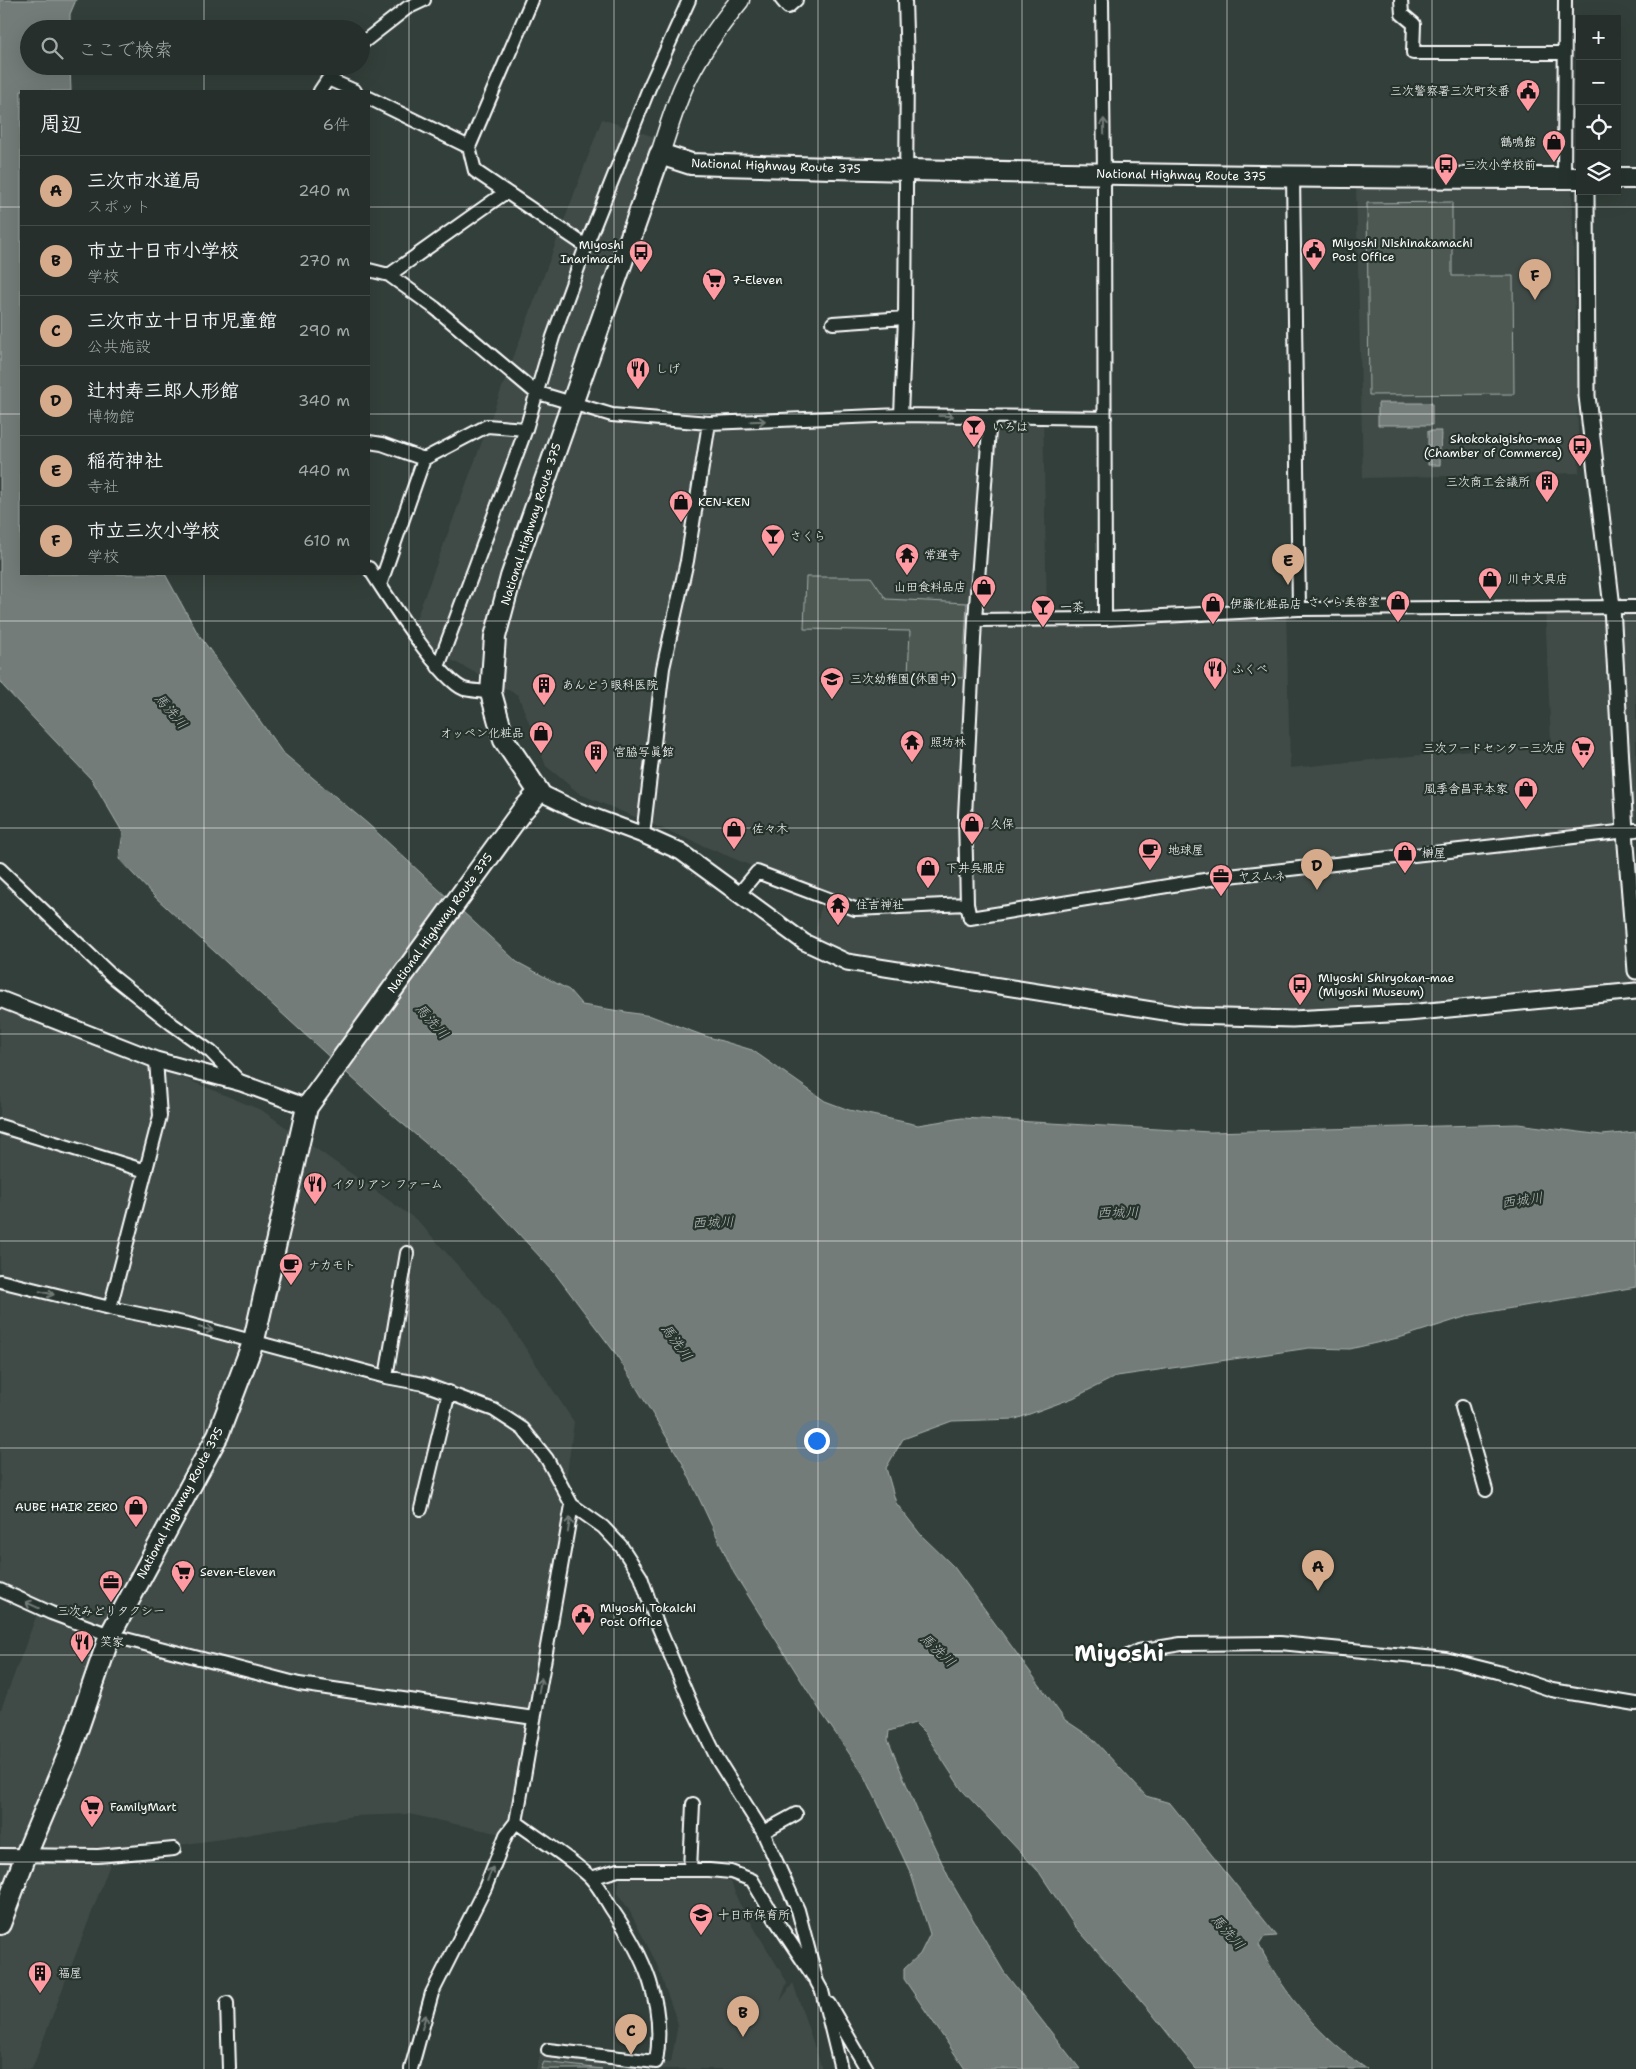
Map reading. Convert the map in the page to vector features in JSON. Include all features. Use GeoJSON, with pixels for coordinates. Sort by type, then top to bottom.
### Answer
{"type":"FeatureCollection","features":[{"type":"Feature","properties":{"kind":"highway","name":"National Highway Route 375"},"geometry":{"type":"LineString","coordinates":[[0,1924],[26,1854],[70,1751],[110,1635],[218,1435],[254,1340],[307,1107],[323,1082],[522,811],[539,792],[504,740],[491,693],[495,637],[511,577],[660,154],[691,164],[905,170],[1104,174],[1572,178]]}},
{"type":"Feature","properties":{"kind":"highway"},"geometry":{"type":"LineString","coordinates":[[1621,178],[1636,178]]}},
{"type":"Feature","properties":{"kind":"main road"},"geometry":{"type":"LineString","coordinates":[[660,154],[683,88],[695,64],[720,24],[740,0]]}},
{"type":"Feature","properties":{"kind":"street"},"geometry":{"type":"LineString","coordinates":[[370,37],[407,8],[424,0]]}},
{"type":"Feature","properties":{"kind":"street"},"geometry":{"type":"LineString","coordinates":[[532,0],[470,146],[475,171],[586,246]]}},
{"type":"Feature","properties":{"kind":"street"},"geometry":{"type":"LineString","coordinates":[[438,667],[526,428],[535,392],[553,337],[586,246],[649,88],[689,0]]}},
{"type":"Feature","properties":{"kind":"street"},"geometry":{"type":"LineString","coordinates":[[782,0],[788,7],[796,0]]}},
{"type":"Feature","properties":{"kind":"street"},"geometry":{"type":"LineString","coordinates":[[901,415],[905,318],[907,66],[905,0]]}},
{"type":"Feature","properties":{"kind":"street"},"geometry":{"type":"LineString","coordinates":[[1102,0],[1105,619]]}},
{"type":"Feature","properties":{"kind":"street"},"geometry":{"type":"LineString","coordinates":[[1401,0],[1402,14],[1414,24],[1413,53],[1564,53]]}},
{"type":"Feature","properties":{"kind":"street"},"geometry":{"type":"LineString","coordinates":[[1565,0],[1564,53],[1572,178]]}},
{"type":"Feature","properties":{"kind":"street"},"geometry":{"type":"LineString","coordinates":[[321,90],[332,75]]}},
{"type":"Feature","properties":{"kind":"street"},"geometry":{"type":"LineString","coordinates":[[328,79],[352,90]]}},
{"type":"Feature","properties":{"kind":"street"},"geometry":{"type":"LineString","coordinates":[[370,98],[470,146]]}},
{"type":"Feature","properties":{"kind":"street"},"geometry":{"type":"LineString","coordinates":[[1293,176],[1299,609]]}},
{"type":"Feature","properties":{"kind":"street"},"geometry":{"type":"LineString","coordinates":[[390,275],[506,192]]}},
{"type":"Feature","properties":{"kind":"street"},"geometry":{"type":"LineString","coordinates":[[1586,195],[1587,396],[1612,607],[1630,831],[1636,970]]}},
{"type":"Feature","properties":{"kind":"street"},"geometry":{"type":"LineString","coordinates":[[370,270],[390,275],[435,308],[535,392],[612,415],[710,423],[901,415],[1105,418]]}},
{"type":"Feature","properties":{"kind":"street"},"geometry":{"type":"LineString","coordinates":[[834,322],[905,318]]}},
{"type":"Feature","properties":{"kind":"street"},"geometry":{"type":"LineString","coordinates":[[990,416],[975,620],[965,816],[967,904],[970,918],[1229,876],[1630,831]]}},
{"type":"Feature","properties":{"kind":"street"},"geometry":{"type":"LineString","coordinates":[[643,835],[663,668],[687,561],[710,423]]}},
{"type":"Feature","properties":{"kind":"street"},"geometry":{"type":"LineString","coordinates":[[380,585],[424,459],[487,426],[526,428]]}},
{"type":"Feature","properties":{"kind":"street"},"geometry":{"type":"LineString","coordinates":[[370,442],[382,444],[424,459]]}},
{"type":"Feature","properties":{"kind":"street"},"geometry":{"type":"LineString","coordinates":[[370,570],[438,667],[449,679],[464,689],[491,693]]}},
{"type":"Feature","properties":{"kind":"street"},"geometry":{"type":"LineString","coordinates":[[975,620],[1105,619],[1299,609],[1636,607]]}},
{"type":"Feature","properties":{"kind":"street"},"geometry":{"type":"LineString","coordinates":[[539,792],[576,810],[643,835],[681,852],[804,942],[847,962],[1190,1016],[1292,1019],[1389,1014],[1636,991]]}},
{"type":"Feature","properties":{"kind":"street"},"geometry":{"type":"LineString","coordinates":[[0,869],[112,976],[172,1024],[211,1052],[241,1083]]}},
{"type":"Feature","properties":{"kind":"street"},"geometry":{"type":"LineString","coordinates":[[738,894],[757,872],[855,909],[967,904]]}},
{"type":"Feature","properties":{"kind":"street"},"geometry":{"type":"LineString","coordinates":[[0,999],[156,1060],[241,1083],[307,1107]]}},
{"type":"Feature","properties":{"kind":"street"},"geometry":{"type":"LineString","coordinates":[[110,1308],[160,1116],[156,1060]]}},
{"type":"Feature","properties":{"kind":"street"},"geometry":{"type":"LineString","coordinates":[[0,1126],[146,1171]]}},
{"type":"Feature","properties":{"kind":"street"},"geometry":{"type":"LineString","coordinates":[[386,1377],[407,1253]]}},
{"type":"Feature","properties":{"kind":"street"},"geometry":{"type":"LineString","coordinates":[[0,1281],[254,1340],[386,1377],[424,1384],[494,1410],[523,1429],[547,1459],[572,1505],[603,1527],[621,1546],[641,1576],[656,1621],[698,1720],[719,1762],[763,1832],[798,1910],[820,1986],[840,2069]]}},
{"type":"Feature","properties":{"kind":"street"},"geometry":{"type":"LineString","coordinates":[[421,1509],[449,1392]]}},
{"type":"Feature","properties":{"kind":"street"},"geometry":{"type":"LineString","coordinates":[[1462,1407],[1486,1490]]}},
{"type":"Feature","properties":{"kind":"street"},"geometry":{"type":"LineString","coordinates":[[411,2069],[432,1992],[485,1888],[506,1835],[516,1822],[572,1505]]}},
{"type":"Feature","properties":{"kind":"street"},"geometry":{"type":"LineString","coordinates":[[0,1590],[51,1613],[110,1635],[299,1684],[534,1718]]}},
{"type":"Feature","properties":{"kind":"street"},"geometry":{"type":"LineString","coordinates":[[1128,1656],[1138,1650],[1181,1644],[1280,1643],[1446,1659],[1498,1672],[1552,1690],[1636,1704]]}},
{"type":"Feature","properties":{"kind":"street"},"geometry":{"type":"LineString","coordinates":[[690,1870],[693,1804]]}},
{"type":"Feature","properties":{"kind":"street"},"geometry":{"type":"LineString","coordinates":[[763,1832],[796,1814]]}},
{"type":"Feature","properties":{"kind":"street"},"geometry":{"type":"LineString","coordinates":[[516,1822],[590,1878],[631,1937],[656,1999],[660,2044],[656,2062],[548,2050]]}},
{"type":"Feature","properties":{"kind":"street"},"geometry":{"type":"LineString","coordinates":[[0,1855],[98,1856],[174,1849]]}},
{"type":"Feature","properties":{"kind":"street"},"geometry":{"type":"LineString","coordinates":[[590,1878],[618,1870],[690,1870],[731,1872],[752,1880],[775,1919],[820,1986],[867,2069]]}},
{"type":"Feature","properties":{"kind":"street"},"geometry":{"type":"LineString","coordinates":[[227,2003],[229,2069]]}},
{"type":"Feature","properties":{"kind":"shaded area"},"geometry":{"type":"Polygon","coordinates":[[[602,119],[666,141],[572,404],[662,417],[810,412],[1043,414],[1047,615],[1286,610],[1290,768],[1551,742],[1545,607],[1636,609],[1636,994],[1264,1022],[812,949],[823,896],[580,794],[546,766],[518,695],[409,638],[602,119]]]}},
{"type":"Feature","properties":{"kind":"shaded area"},"geometry":{"type":"Polygon","coordinates":[[[1356,184],[1572,186],[1579,473],[1363,478],[1356,184]]]}},
{"type":"Feature","properties":{"kind":"shaded area"},"geometry":{"type":"Polygon","coordinates":[[[1452,202],[1452,276],[1513,276],[1514,394],[1369,395],[1367,203],[1452,202]]]}},
{"type":"Feature","properties":{"kind":"shaded area"},"geometry":{"type":"Polygon","coordinates":[[[806,577],[871,577],[886,599],[967,603],[963,678],[908,675],[910,631],[804,629],[806,577]]]}},
{"type":"Feature","properties":{"kind":"shaded area"},"geometry":{"type":"Polygon","coordinates":[[[0,1002],[263,1111],[418,1221],[509,1323],[574,1422],[524,1791],[506,1835],[409,1814],[353,1816],[229,1838],[114,1854],[32,2069],[0,2069],[0,1712],[39,1609],[0,1592],[0,1002]]]}},
{"type":"Feature","properties":{"kind":"shaded area","name":"十日市保育所"},"geometry":{"type":"Polygon","coordinates":[[[620,1877],[717,1878],[731,1882],[738,1901],[787,1982],[780,2002],[793,1983],[822,2069],[536,2069],[542,2049],[671,2063],[678,2024],[656,1962],[618,1893],[620,1877]]]}},
{"type":"Feature","properties":{"kind":"shaded area"},"geometry":{"type":"Polygon","coordinates":[[[544,2062],[602,2069],[541,2069],[544,2062]]]}},
{"type":"Feature","properties":{"kind":"water"},"geometry":{"type":"Polygon","coordinates":[[[0,0],[76,0],[70,14],[70,20],[20,20],[20,75],[70,75],[71,90],[20,90],[20,575],[166,575],[197,632],[282,752],[368,824],[517,962],[569,990],[582,1005],[651,1016],[702,1035],[752,1050],[825,1101],[849,1110],[918,1125],[962,1118],[1210,1132],[1518,1124],[1602,1135],[1636,1132],[1636,1287],[1471,1315],[1402,1337],[1350,1349],[1309,1348],[1117,1376],[1073,1398],[1016,1419],[952,1421],[903,1439],[886,1468],[896,1503],[921,1535],[954,1567],[1065,1720],[1092,1738],[1146,1796],[1170,1803],[1277,1936],[1264,1937],[1259,1945],[1292,1998],[1319,2030],[1367,2069],[1196,2069],[1150,2011],[1074,1925],[1039,1872],[962,1790],[925,1733],[915,1723],[889,1731],[888,1740],[917,1810],[951,1882],[1004,1972],[1080,2069],[965,2069],[904,1979],[904,1969],[920,1954],[930,1934],[911,1874],[866,1778],[821,1712],[734,1573],[683,1464],[616,1354],[554,1272],[468,1179],[397,1119],[154,896],[119,859],[123,833],[92,780],[4,687],[0,680],[0,0]]]}},
{"type":"Feature","properties":{"kind":"water"},"geometry":{"type":"Polygon","coordinates":[[[1378,403],[1432,403],[1432,425],[1378,425],[1378,403]]]}},
{"type":"Feature","properties":{"kind":"water"},"geometry":{"type":"Polygon","coordinates":[[[1428,431],[1441,431],[1440,465],[1428,465],[1428,431]]]}},
{"type":"Feature","properties":{"kind":"place","name":"三次警察署三次町交番"},"geometry":{"type":"Point","coordinates":[1528,112]}},
{"type":"Feature","properties":{"kind":"place","name":"鶴鳴館"},"geometry":{"type":"Point","coordinates":[1554,163]}},
{"type":"Feature","properties":{"kind":"place","name":"三次小学校前"},"geometry":{"type":"Point","coordinates":[1446,186]}},
{"type":"Feature","properties":{"kind":"place","name":"Miyoshi Nishinakamachi Post Office"},"geometry":{"type":"Point","coordinates":[1314,271]}},
{"type":"Feature","properties":{"kind":"place","name":"Miyoshi Inarimachi"},"geometry":{"type":"Point","coordinates":[641,273]}},
{"type":"Feature","properties":{"kind":"place","name":"市立三次小学校"},"geometry":{"type":"Point","coordinates":[1535,300]}},
{"type":"Feature","properties":{"kind":"place","name":"7-Eleven"},"geometry":{"type":"Point","coordinates":[714,301]}},
{"type":"Feature","properties":{"kind":"place","name":"しげ"},"geometry":{"type":"Point","coordinates":[638,390]}},
{"type":"Feature","properties":{"kind":"place","name":"いろは"},"geometry":{"type":"Point","coordinates":[974,448]}},
{"type":"Feature","properties":{"kind":"place","name":"Shokokaigisho-mae (Chamber of Commerce)"},"geometry":{"type":"Point","coordinates":[1580,467]}},
{"type":"Feature","properties":{"kind":"place","name":"三次商工会議所"},"geometry":{"type":"Point","coordinates":[1547,503]}},
{"type":"Feature","properties":{"kind":"place","name":"KEN-KEN"},"geometry":{"type":"Point","coordinates":[681,523]}},
{"type":"Feature","properties":{"kind":"place","name":"さくら"},"geometry":{"type":"Point","coordinates":[773,557]}},
{"type":"Feature","properties":{"kind":"place","name":"常運寺"},"geometry":{"type":"Point","coordinates":[907,576]}},
{"type":"Feature","properties":{"kind":"place","name":"稲荷神社"},"geometry":{"type":"Point","coordinates":[1288,585]}},
{"type":"Feature","properties":{"kind":"place","name":"川中文具店"},"geometry":{"type":"Point","coordinates":[1490,600]}},
{"type":"Feature","properties":{"kind":"place","name":"山田食料品店"},"geometry":{"type":"Point","coordinates":[984,608]}},
{"type":"Feature","properties":{"kind":"place","name":"さくら美容室"},"geometry":{"type":"Point","coordinates":[1398,623]}},
{"type":"Feature","properties":{"kind":"place","name":"伊藤化粧品店"},"geometry":{"type":"Point","coordinates":[1213,625]}},
{"type":"Feature","properties":{"kind":"place","name":"一茶"},"geometry":{"type":"Point","coordinates":[1043,628]}},
{"type":"Feature","properties":{"kind":"place","name":"ふくべ"},"geometry":{"type":"Point","coordinates":[1215,690]}},
{"type":"Feature","properties":{"kind":"place","name":"三次幼稚園(休園中)"},"geometry":{"type":"Point","coordinates":[832,700]}},
{"type":"Feature","properties":{"kind":"place","name":"あんどう眼科医院"},"geometry":{"type":"Point","coordinates":[544,706]}},
{"type":"Feature","properties":{"kind":"place","name":"オッペン化粧品"},"geometry":{"type":"Point","coordinates":[541,754]}},
{"type":"Feature","properties":{"kind":"place","name":"照坊林"},"geometry":{"type":"Point","coordinates":[912,763]}},
{"type":"Feature","properties":{"kind":"place","name":"三次フードセンター三次店"},"geometry":{"type":"Point","coordinates":[1583,769]}},
{"type":"Feature","properties":{"kind":"place","name":"宮脇写眞館"},"geometry":{"type":"Point","coordinates":[596,773]}},
{"type":"Feature","properties":{"kind":"place","name":"風季舎昌平本家"},"geometry":{"type":"Point","coordinates":[1526,810]}},
{"type":"Feature","properties":{"kind":"place","name":"久保"},"geometry":{"type":"Point","coordinates":[972,845]}},
{"type":"Feature","properties":{"kind":"place","name":"佐々木"},"geometry":{"type":"Point","coordinates":[734,850]}},
{"type":"Feature","properties":{"kind":"place","name":"地球屋"},"geometry":{"type":"Point","coordinates":[1150,871]}},
{"type":"Feature","properties":{"kind":"place","name":"榊屋"},"geometry":{"type":"Point","coordinates":[1405,874]}},
{"type":"Feature","properties":{"kind":"place","name":"下井呉服店"},"geometry":{"type":"Point","coordinates":[928,889]}},
{"type":"Feature","properties":{"kind":"place","name":"辻村寿三郎人形館"},"geometry":{"type":"Point","coordinates":[1317,890]}},
{"type":"Feature","properties":{"kind":"place","name":"ヤスムネ"},"geometry":{"type":"Point","coordinates":[1221,897]}},
{"type":"Feature","properties":{"kind":"place","name":"住吉神社"},"geometry":{"type":"Point","coordinates":[838,926]}},
{"type":"Feature","properties":{"kind":"place","name":"Miyoshi Shiryokan-mae (Miyoshi Museum)"},"geometry":{"type":"Point","coordinates":[1300,1006]}},
{"type":"Feature","properties":{"kind":"place","name":"イタリアン ファーム"},"geometry":{"type":"Point","coordinates":[315,1205]}},
{"type":"Feature","properties":{"kind":"place","name":"ナカモト"},"geometry":{"type":"Point","coordinates":[291,1286]}},
{"type":"Feature","properties":{"kind":"place","name":"AUBE HAIR ZERO"},"geometry":{"type":"Point","coordinates":[136,1528]}},
{"type":"Feature","properties":{"kind":"place","name":"三次市水道局"},"geometry":{"type":"Point","coordinates":[1318,1591]}},
{"type":"Feature","properties":{"kind":"place","name":"Seven-Eleven"},"geometry":{"type":"Point","coordinates":[183,1593]}},
{"type":"Feature","properties":{"kind":"place","name":"三次みどりタクシー"},"geometry":{"type":"Point","coordinates":[111,1603]}},
{"type":"Feature","properties":{"kind":"place","name":"Miyoshi Tokaichi Post Office"},"geometry":{"type":"Point","coordinates":[583,1636]}},
{"type":"Feature","properties":{"kind":"place","name":"笑家"},"geometry":{"type":"Point","coordinates":[82,1663]}},
{"type":"Feature","properties":{"kind":"place","name":"FamilyMart"},"geometry":{"type":"Point","coordinates":[92,1828]}},
{"type":"Feature","properties":{"kind":"place","name":"十日市保育所"},"geometry":{"type":"Point","coordinates":[701,1936]}},
{"type":"Feature","properties":{"kind":"place","name":"福屋"},"geometry":{"type":"Point","coordinates":[40,1994]}},
{"type":"Feature","properties":{"kind":"place","name":"市立十日市小学校"},"geometry":{"type":"Point","coordinates":[743,2037]}},
{"type":"Feature","properties":{"kind":"place","name":"三次市立十日市児童館"},"geometry":{"type":"Point","coordinates":[631,2055]}},
{"type":"Feature","properties":{"kind":"district","name":"Miyoshi"},"geometry":{"type":"Point","coordinates":[1119,1653]}},
{"type":"Feature","properties":{"kind":"water label","name":"馬洗川"},"geometry":{"type":"Point","coordinates":[171,711]}},
{"type":"Feature","properties":{"kind":"water label","name":"馬洗川"},"geometry":{"type":"Point","coordinates":[432,1021]}},
{"type":"Feature","properties":{"kind":"water label","name":"西城川"},"geometry":{"type":"Point","coordinates":[1522,1200]}},
{"type":"Feature","properties":{"kind":"water label","name":"西城川"},"geometry":{"type":"Point","coordinates":[1118,1212]}},
{"type":"Feature","properties":{"kind":"water label","name":"西城川"},"geometry":{"type":"Point","coordinates":[713,1222]}},
{"type":"Feature","properties":{"kind":"water label","name":"馬洗川"},"geometry":{"type":"Point","coordinates":[677,1342]}},
{"type":"Feature","properties":{"kind":"water label","name":"馬洗川"},"geometry":{"type":"Point","coordinates":[938,1650]}},
{"type":"Feature","properties":{"kind":"water label","name":"馬洗川"},"geometry":{"type":"Point","coordinates":[1228,1932]}}]}
